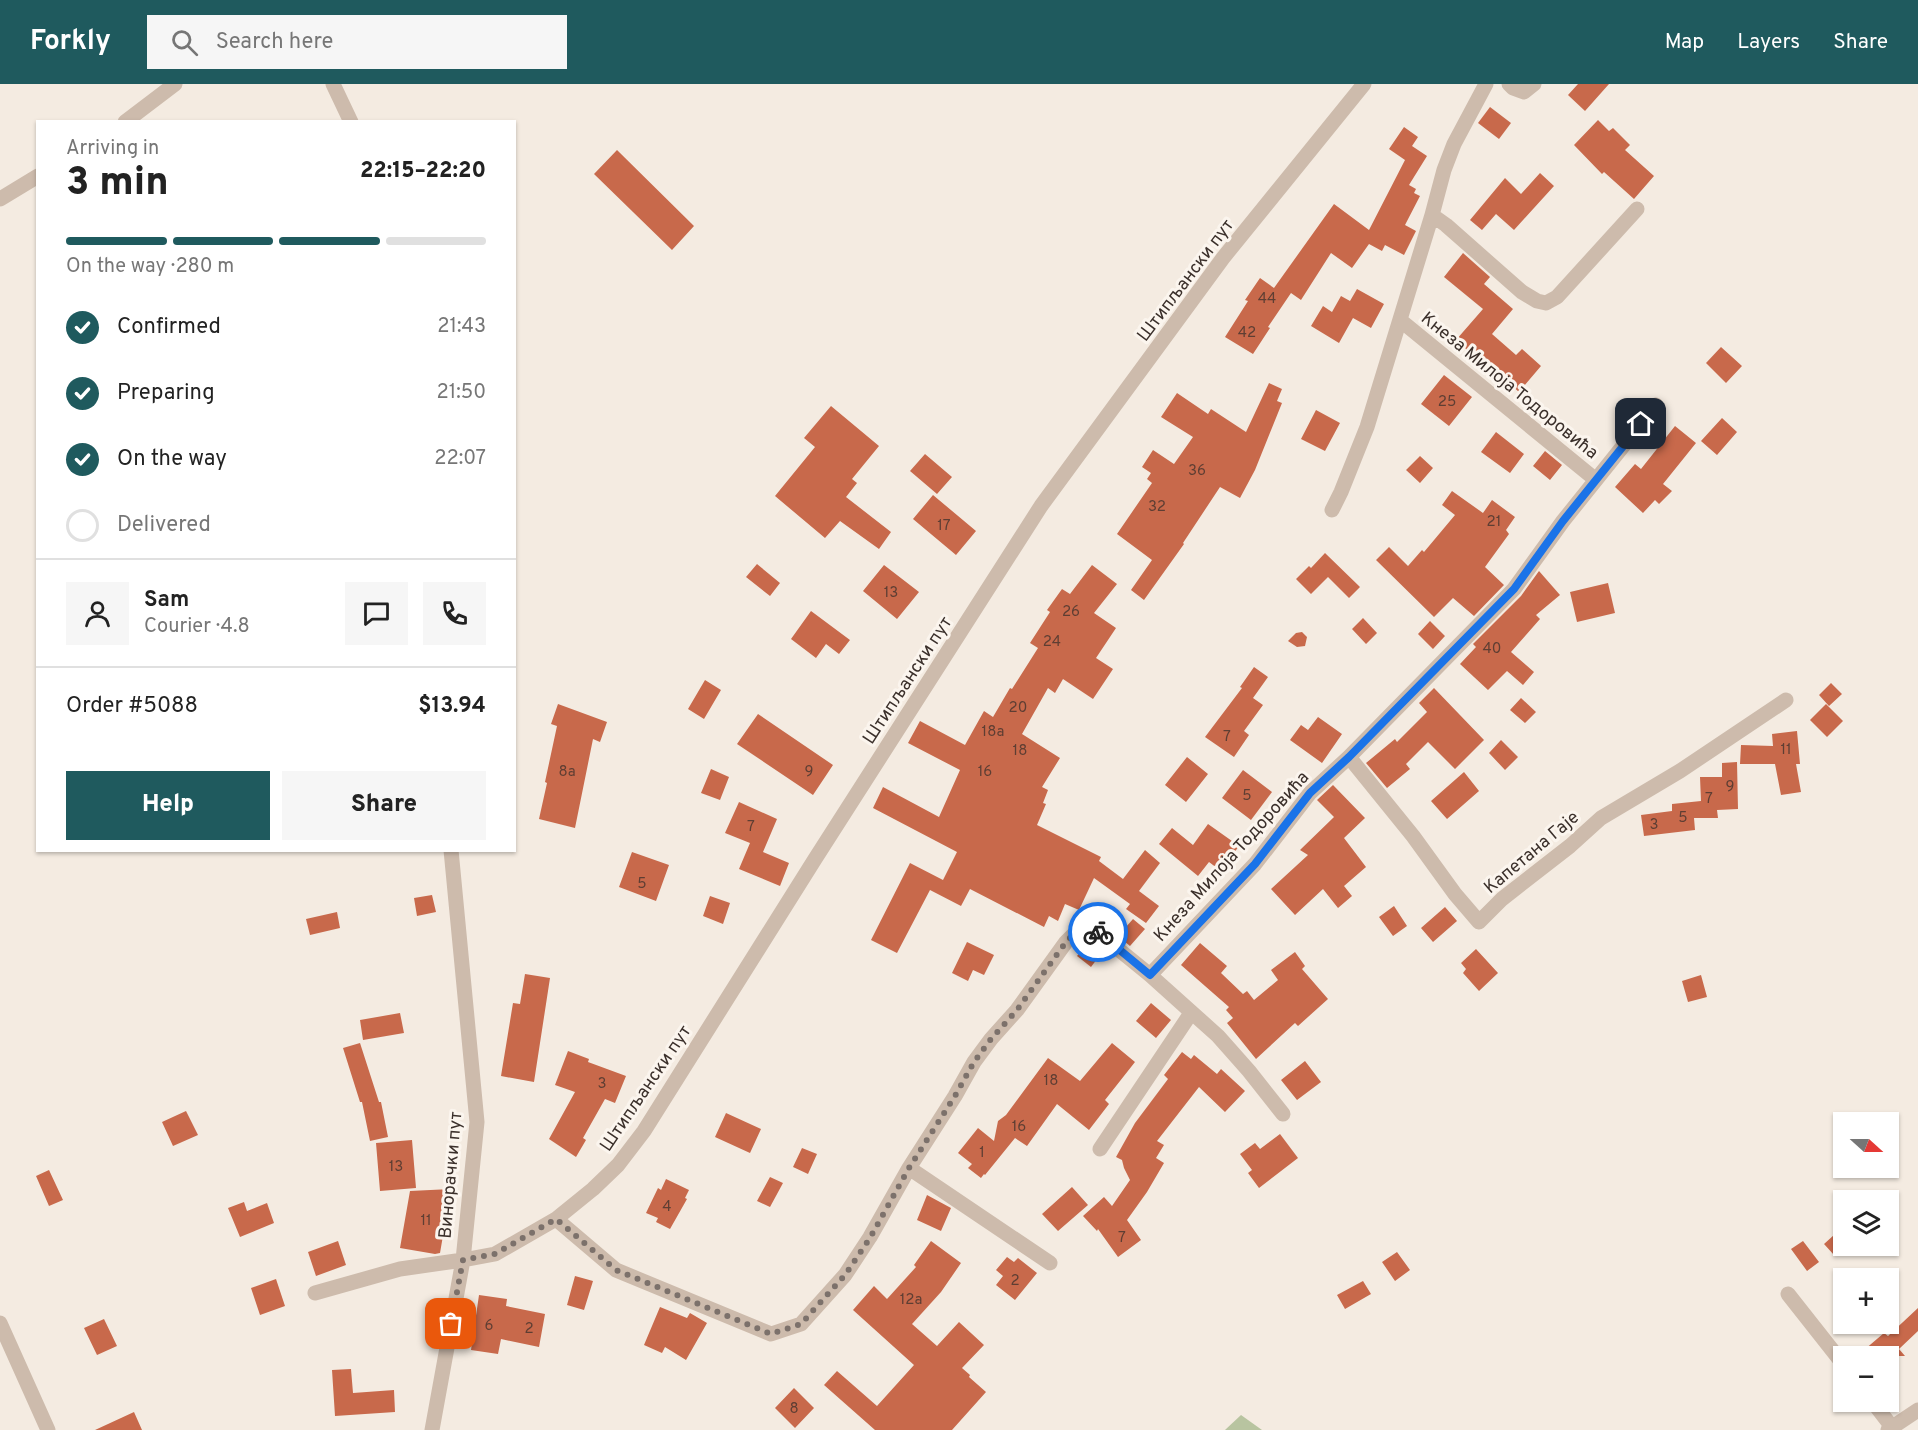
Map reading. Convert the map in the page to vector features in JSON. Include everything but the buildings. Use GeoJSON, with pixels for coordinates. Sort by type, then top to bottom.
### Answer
{"type":"FeatureCollection","features":[{"type":"Feature","properties":{"kind":"street"},"geometry":{"type":"LineString","coordinates":[[128,120],[175,84]]}},
{"type":"Feature","properties":{"kind":"street"},"geometry":{"type":"LineString","coordinates":[[333,84],[350,120]]}},
{"type":"Feature","properties":{"kind":"street","name":"Штипљански пут"},"geometry":{"type":"LineString","coordinates":[[315,1293],[400,1269],[495,1254],[556,1219],[618,1165],[644,1131],[1041,506],[1223,258],[1364,84]]}},
{"type":"Feature","properties":{"kind":"street","name":"Кнеза Милоја Тодоровића"},"geometry":{"type":"LineString","coordinates":[[1332,510],[1366,427],[1432,216],[1444,170],[1486,84]]}},
{"type":"Feature","properties":{"kind":"street"},"geometry":{"type":"LineString","coordinates":[[1509,84],[1524,92],[1534,84]]}},
{"type":"Feature","properties":{"kind":"street"},"geometry":{"type":"LineString","coordinates":[[0,199],[36,177]]}},
{"type":"Feature","properties":{"kind":"street"},"geometry":{"type":"LineString","coordinates":[[1432,216],[1446,225],[1522,292],[1537,301],[1546,303],[1557,297],[1637,208]]}},
{"type":"Feature","properties":{"kind":"street","name":"Кнеза Милоја Тодоровића"},"geometry":{"type":"LineString","coordinates":[[1400,321],[1596,480]]}},
{"type":"Feature","properties":{"kind":"street","name":"Кнеза Милоја Тодоровића"},"geometry":{"type":"LineString","coordinates":[[1150,975],[1255,864],[1310,793],[1349,757],[1514,589],[1656,405]]}},
{"type":"Feature","properties":{"kind":"street","name":"Капетана Гаје"},"geometry":{"type":"LineString","coordinates":[[1349,757],[1479,922],[1502,899],[1570,846],[1601,818],[1680,771],[1786,700]]}},
{"type":"Feature","properties":{"kind":"street","name":"Винорачки пут"},"geometry":{"type":"LineString","coordinates":[[432,1430],[463,1260],[477,1122],[451,852]]}},
{"type":"Feature","properties":{"kind":"street"},"geometry":{"type":"LineString","coordinates":[[556,1219],[616,1270],[771,1334],[801,1324],[845,1275],[870,1238],[909,1168],[974,1062],[1017,1010],[1055,955],[1074,934],[1091,927],[1150,975],[1218,1036],[1283,1114]]}},
{"type":"Feature","properties":{"kind":"street"},"geometry":{"type":"LineString","coordinates":[[1100,1149],[1191,1013]]}},
{"type":"Feature","properties":{"kind":"street"},"geometry":{"type":"LineString","coordinates":[[909,1168],[1050,1263]]}},
{"type":"Feature","properties":{"kind":"street"},"geometry":{"type":"LineString","coordinates":[[1788,1294],[1833,1351]]}},
{"type":"Feature","properties":{"kind":"street"},"geometry":{"type":"LineString","coordinates":[[0,1323],[48,1430]]}},
{"type":"Feature","properties":{"kind":"street"},"geometry":{"type":"LineString","coordinates":[[1879,1412],[1890,1429],[1918,1410]]}},
{"type":"Feature","properties":{"kind":"green space"},"geometry":{"type":"Polygon","coordinates":[[[1241,1415],[1262,1430],[1225,1430],[1241,1415]]]}},
{"type":"Feature","properties":{"kind":"way so far"},"geometry":{"type":"LineString","coordinates":[[451,1324],[463,1260],[495,1254],[556,1219],[616,1270],[771,1334],[801,1324],[845,1275],[870,1238],[909,1168],[974,1062],[991,1039],[1017,1010],[1066,942],[1074,934],[1091,927],[1098,932]]}},
{"type":"Feature","properties":{"kind":"route"},"geometry":{"type":"LineString","coordinates":[[1098,932],[1150,975],[1255,864],[1310,793],[1349,757],[1514,589],[1563,521],[1641,424]]}}]}
